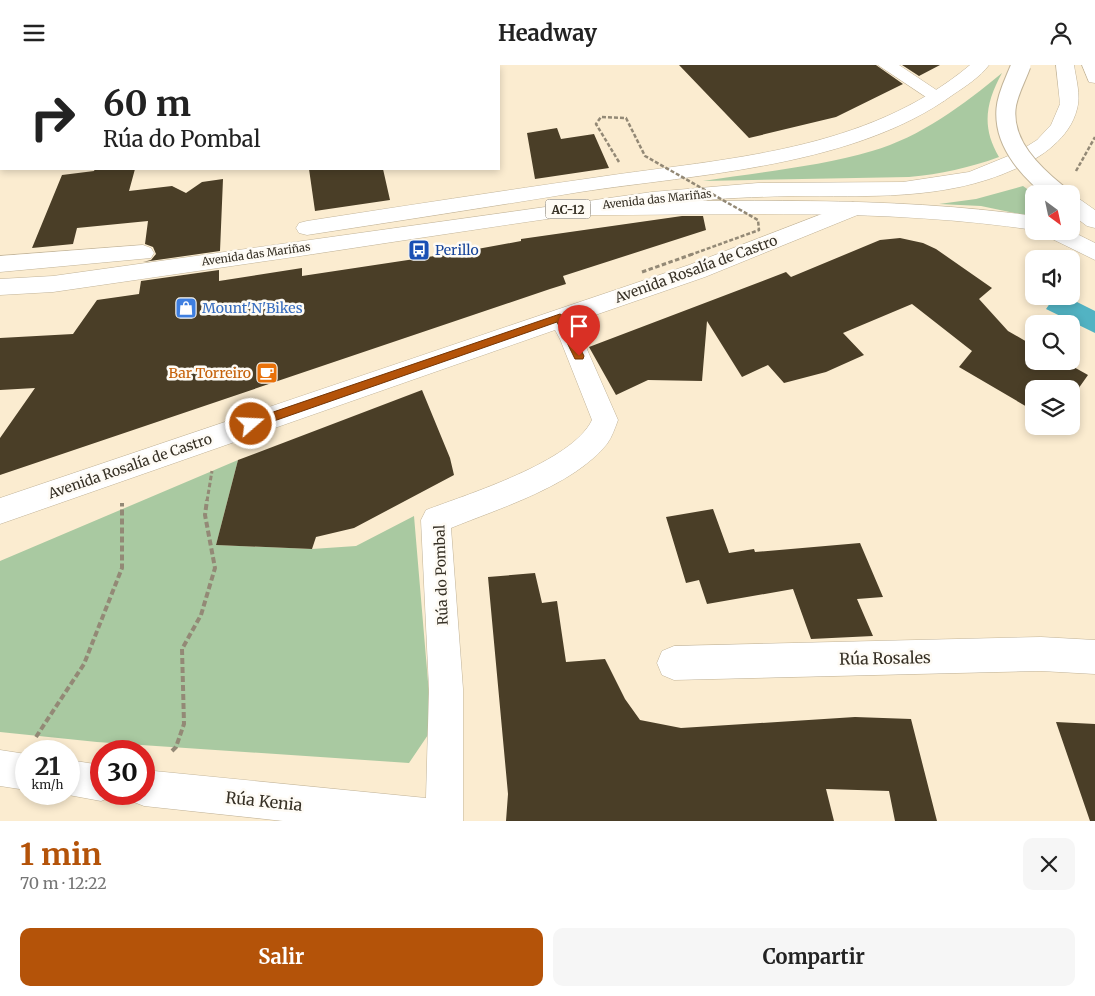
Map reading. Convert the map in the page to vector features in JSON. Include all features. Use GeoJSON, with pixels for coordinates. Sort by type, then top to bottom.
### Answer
{"type":"FeatureCollection","features":[{"type":"Feature","properties":{"kind":"main road"},"geometry":{"type":"LineString","coordinates":[[887,65],[938,97]]}},
{"type":"Feature","properties":{"kind":"main road","name":"Avenida das Mariñas"},"geometry":{"type":"LineString","coordinates":[[0,264],[130,255],[770,156],[818,146],[866,132],[905,116],[938,97],[980,65]]}},
{"type":"Feature","properties":{"kind":"main road"},"geometry":{"type":"LineString","coordinates":[[1021,65],[1006,109],[1007,130],[1021,157],[1033,172],[1048,185]]}},
{"type":"Feature","properties":{"kind":"main road","name":"Avenida das Mariñas"},"geometry":{"type":"LineString","coordinates":[[0,287],[53,284],[575,208],[724,191],[887,188],[926,185],[970,178],[1006,166],[1037,149],[1059,129],[1069,107],[1065,65]]}},
{"type":"Feature","properties":{"kind":"main road"},"geometry":{"type":"LineString","coordinates":[[1091,65],[1095,78]]}},
{"type":"Feature","properties":{"kind":"main road"},"geometry":{"type":"LineString","coordinates":[[575,208],[853,209],[972,213],[1025,222]]}},
{"type":"Feature","properties":{"kind":"main road","name":"Avenida Rosalía de Castro"},"geometry":{"type":"LineString","coordinates":[[0,511],[697,271],[853,209]]}},
{"type":"Feature","properties":{"kind":"main road"},"geometry":{"type":"LineString","coordinates":[[1080,210],[1095,221]]}},
{"type":"Feature","properties":{"kind":"main road"},"geometry":{"type":"LineString","coordinates":[[1072,240],[1095,252]]}},
{"type":"Feature","properties":{"kind":"main road","name":"Rúa do Pombal"},"geometry":{"type":"LineString","coordinates":[[444,820],[446,689],[436,520],[519,486],[578,455],[596,437],[605,420],[572,339],[560,317]]}},
{"type":"Feature","properties":{"kind":"main road","name":"Rúa Rosales"},"geometry":{"type":"LineString","coordinates":[[674,663],[1041,654],[1095,657]]}},
{"type":"Feature","properties":{"kind":"main road","name":"Rúa Kenia"},"geometry":{"type":"LineString","coordinates":[[155,789],[444,820]]}},
{"type":"Feature","properties":{"kind":"path"},"geometry":{"type":"LineString","coordinates":[[619,162],[596,124],[601,117],[617,116],[626,118],[644,155],[758,220],[759,230],[642,272]]}},
{"type":"Feature","properties":{"kind":"path"},"geometry":{"type":"LineString","coordinates":[[1073,175],[1095,137]]}},
{"type":"Feature","properties":{"kind":"path"},"geometry":{"type":"LineString","coordinates":[[170,754],[176,747],[184,724],[182,649],[201,615],[215,568],[206,515],[211,472],[232,431]]}},
{"type":"Feature","properties":{"kind":"path"},"geometry":{"type":"LineString","coordinates":[[10,769],[37,736],[84,664],[122,568],[124,509],[115,470]]}},
{"type":"Feature","properties":{"kind":"green space"},"geometry":{"type":"Polygon","coordinates":[[[1002,73],[992,94],[988,115],[990,135],[999,157],[955,170],[909,177],[703,181],[788,169],[852,157],[890,145],[941,119],[1002,73]]]}},
{"type":"Feature","properties":{"kind":"green space"},"geometry":{"type":"Polygon","coordinates":[[[1023,186],[1025,187],[1025,215],[981,206],[939,204],[976,199],[1023,186]]]}},
{"type":"Feature","properties":{"kind":"green space"},"geometry":{"type":"Polygon","coordinates":[[[238,460],[216,545],[312,549],[356,546],[414,516],[432,729],[409,763],[155,746],[155,740],[90,741],[0,732],[0,561],[238,460]]]}},
{"type":"Feature","properties":{"kind":"water"},"geometry":{"type":"Polygon","coordinates":[[[1080,304],[1095,311],[1095,333],[1080,326],[1080,315],[1058,315],[1046,309],[1049,305],[1080,304]]]}},
{"type":"Feature","properties":{"kind":"building"},"geometry":{"type":"Polygon","coordinates":[[[679,65],[876,65],[903,84],[836,117],[749,138],[679,65]]]}},
{"type":"Feature","properties":{"kind":"building"},"geometry":{"type":"Polygon","coordinates":[[[902,65],[940,65],[919,76],[902,65]]]}},
{"type":"Feature","properties":{"kind":"building"},"geometry":{"type":"Polygon","coordinates":[[[557,128],[561,139],[594,134],[609,168],[535,179],[527,133],[557,128]]]}},
{"type":"Feature","properties":{"kind":"building"},"geometry":{"type":"Polygon","coordinates":[[[135,170],[129,191],[172,186],[186,193],[202,182],[223,179],[220,251],[143,262],[151,260],[156,254],[153,247],[145,244],[148,221],[77,228],[73,244],[32,248],[62,175],[94,171],[135,170]]]}},
{"type":"Feature","properties":{"kind":"building"},"geometry":{"type":"Polygon","coordinates":[[[309,170],[383,170],[390,200],[315,211],[309,170]]]}},
{"type":"Feature","properties":{"kind":"building"},"geometry":{"type":"Polygon","coordinates":[[[682,216],[703,216],[706,230],[563,276],[566,284],[0,475],[0,438],[35,388],[0,390],[0,338],[73,334],[97,300],[139,294],[141,281],[219,270],[219,281],[302,268],[302,276],[461,252],[521,241],[521,239],[682,216]]]}},
{"type":"Feature","properties":{"kind":"building"},"geometry":{"type":"Polygon","coordinates":[[[900,238],[923,243],[936,249],[992,288],[979,299],[1008,331],[1025,341],[1025,370],[1079,370],[1088,375],[1080,386],[1080,380],[1025,380],[1025,406],[959,367],[972,351],[912,304],[843,333],[864,355],[826,372],[784,383],[768,365],[742,377],[707,321],[702,381],[648,380],[616,395],[589,347],[786,272],[791,277],[880,240],[900,238]]]}},
{"type":"Feature","properties":{"kind":"building"},"geometry":{"type":"Polygon","coordinates":[[[422,390],[450,458],[454,475],[354,528],[316,537],[312,549],[216,545],[238,460],[422,390]]]}},
{"type":"Feature","properties":{"kind":"building"},"geometry":{"type":"Polygon","coordinates":[[[713,509],[729,553],[754,549],[755,552],[860,543],[883,597],[857,599],[873,636],[811,639],[793,589],[707,604],[699,580],[686,583],[666,517],[713,509]]]}},
{"type":"Feature","properties":{"kind":"building"},"geometry":{"type":"Polygon","coordinates":[[[535,573],[542,603],[557,601],[566,662],[605,659],[625,699],[640,720],[681,728],[855,717],[911,719],[937,821],[895,821],[889,791],[826,789],[834,821],[506,821],[508,794],[488,577],[535,573]]]}},
{"type":"Feature","properties":{"kind":"building"},"geometry":{"type":"Polygon","coordinates":[[[1056,722],[1095,724],[1095,821],[1090,821],[1056,722]]]}},
{"type":"Feature","properties":{"kind":"place","name":"Perillo"},"geometry":{"type":"Point","coordinates":[419,250]}},
{"type":"Feature","properties":{"kind":"place","name":"Mount'N'Bikes"},"geometry":{"type":"Point","coordinates":[186,308]}},
{"type":"Feature","properties":{"kind":"place","name":"Bar Torreiro"},"geometry":{"type":"Point","coordinates":[267,373]}},
{"type":"Feature","properties":{"kind":"route"},"geometry":{"type":"LineString","coordinates":[[251,424],[560,317],[579,356]]}}]}
